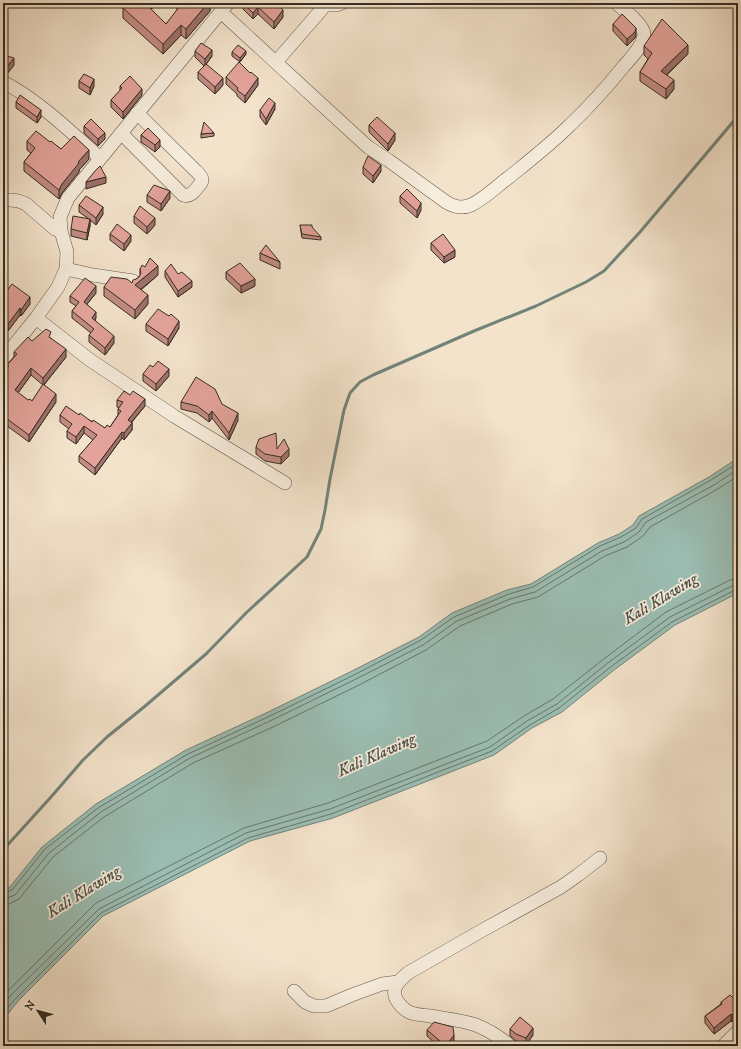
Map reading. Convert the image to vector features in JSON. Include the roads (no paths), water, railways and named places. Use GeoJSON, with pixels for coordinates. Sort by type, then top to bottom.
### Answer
{"type":"FeatureCollection","features":[{"type":"Feature","properties":{"kind":"street"},"geometry":{"type":"LineString","coordinates":[[276,62],[322,9],[324,4],[336,5],[342,3]]}},
{"type":"Feature","properties":{"kind":"street"},"geometry":{"type":"LineString","coordinates":[[3,359],[36,318],[58,287],[66,269],[67,252],[61,231],[60,217],[68,198],[225,7],[276,62],[368,147],[451,205],[466,207],[481,198],[570,126],[591,104],[635,52],[643,40],[643,30],[639,24],[616,3]]}},
{"type":"Feature","properties":{"kind":"street"},"geometry":{"type":"LineString","coordinates":[[3,82],[24,94],[68,129],[100,158]]}},
{"type":"Feature","properties":{"kind":"street"},"geometry":{"type":"LineString","coordinates":[[121,133],[183,195],[190,196],[201,183],[202,177],[136,114]]}},
{"type":"Feature","properties":{"kind":"street"},"geometry":{"type":"LineString","coordinates":[[3,201],[14,200],[26,204],[55,228],[61,231]]}},
{"type":"Feature","properties":{"kind":"street"},"geometry":{"type":"LineString","coordinates":[[66,269],[133,281]]}},
{"type":"Feature","properties":{"kind":"street"},"geometry":{"type":"LineString","coordinates":[[36,318],[90,360],[174,416],[285,483]]}},
{"type":"Feature","properties":{"kind":"street"},"geometry":{"type":"LineString","coordinates":[[510,1046],[493,1033],[476,1025],[410,1012],[403,1008],[398,1002],[394,988],[408,973],[561,887],[600,858]]}},
{"type":"Feature","properties":{"kind":"street"},"geometry":{"type":"LineString","coordinates":[[294,991],[305,1002],[314,1006],[326,1006],[382,984],[398,982]]}},
{"type":"Feature","properties":{"kind":"street"},"geometry":{"type":"LineString","coordinates":[[723,1046],[738,1031]]}},
{"type":"Feature","properties":{"kind":"water","name":"Kali Klawing"},"geometry":{"type":"Polygon","coordinates":[[[738,458],[738,593],[675,625],[614,670],[562,712],[532,728],[494,755],[333,818],[250,841],[103,916],[19,1000],[3,1020],[3,890],[9,888],[42,847],[96,804],[186,750],[266,713],[419,637],[452,613],[507,590],[531,584],[598,543],[619,534],[633,525],[639,516],[709,477],[738,458]]]}},
{"type":"Feature","properties":{"kind":"waterway"},"geometry":{"type":"LineString","coordinates":[[3,850],[83,760],[107,737],[206,654],[246,613],[307,557],[321,529],[344,410],[350,393],[360,382],[474,331],[536,306],[586,282],[604,271],[640,232],[738,116]]}}]}
